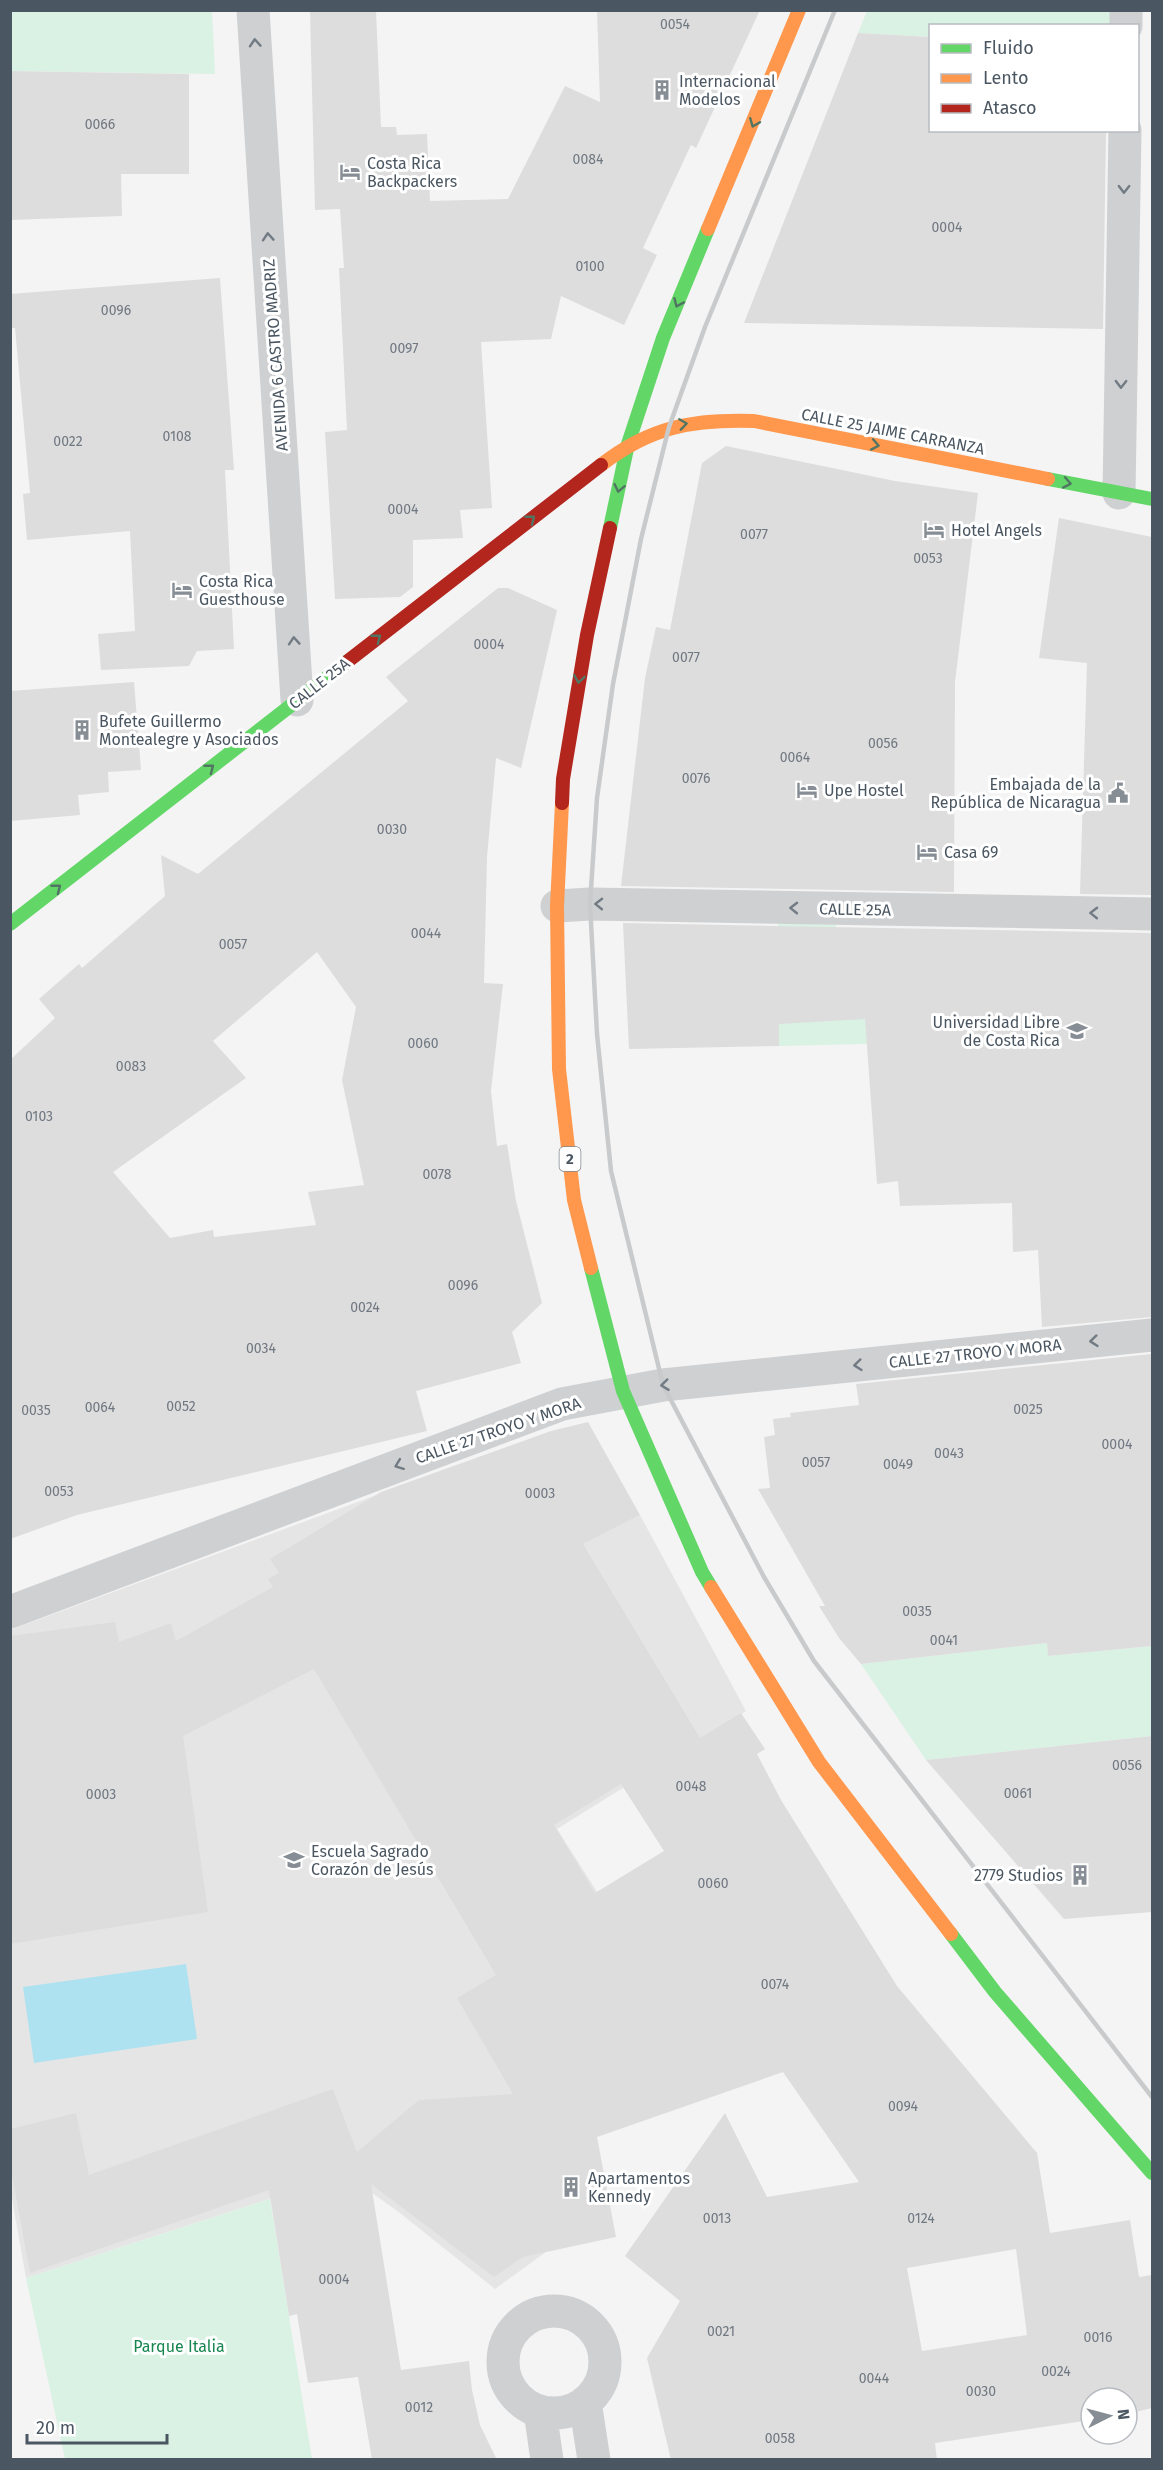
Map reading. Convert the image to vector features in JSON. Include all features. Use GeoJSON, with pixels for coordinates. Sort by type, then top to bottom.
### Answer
{"type":"FeatureCollection","features":[{"type":"Feature","properties":{"kind":"main road","name":"2"},"geometry":{"type":"LineString","coordinates":[[799,10],[663,338],[628,444],[587,635],[563,779],[557,906],[559,1069],[574,1200],[623,1391],[702,1572],[819,1762],[995,1992],[1152,2173]]}},
{"type":"Feature","properties":{"kind":"main road","name":"CALLE 25 JAIME CARRANZA"},"geometry":{"type":"LineString","coordinates":[[628,444],[669,427],[722,419],[754,421],[1152,499]]}},
{"type":"Feature","properties":{"kind":"main road","name":"CALLE 25A"},"geometry":{"type":"LineString","coordinates":[[10,924],[628,444]]}},
{"type":"Feature","properties":{"kind":"street","name":"AVENIDA 6 CASTRO MADRIZ"},"geometry":{"type":"LineString","coordinates":[[253,10],[297,700]]}},
{"type":"Feature","properties":{"kind":"street"},"geometry":{"type":"LineString","coordinates":[[1119,493],[1125,132]]}},
{"type":"Feature","properties":{"kind":"street","name":"CALLE 25A"},"geometry":{"type":"LineString","coordinates":[[557,906],[590,904],[1152,914]]}},
{"type":"Feature","properties":{"kind":"street","name":"CALLE 27 TROYO Y MORA"},"geometry":{"type":"LineString","coordinates":[[10,1612],[562,1404],[663,1385],[1152,1335]]}},
{"type":"Feature","properties":{"kind":"street"},"geometry":{"type":"LineString","coordinates":[[552,2310],[583,2319],[594,2330],[602,2344],[605,2360],[603,2375],[597,2390],[585,2402],[572,2410],[556,2413],[540,2411],[526,2404],[514,2392],[507,2379],[504,2364],[506,2347],[512,2332],[530,2317],[552,2310]]}},
{"type":"Feature","properties":{"kind":"street"},"geometry":{"type":"LineString","coordinates":[[585,2402],[594,2460]]}},
{"type":"Feature","properties":{"kind":"street"},"geometry":{"type":"LineString","coordinates":[[540,2411],[547,2460]]}},
{"type":"Feature","properties":{"kind":"shaded area","name":"Escuela Sagrado Corazón de Jesús"},"geometry":{"type":"Polygon","coordinates":[[[439,1472],[501,1585],[640,1515],[746,1711],[557,1829],[654,1981],[522,2097],[546,2252],[495,2289],[400,2213],[340,2170],[269,2199],[26,2278],[10,2187],[10,1630],[439,1472]]]}},
{"type":"Feature","properties":{"kind":"green space"},"geometry":{"type":"Polygon","coordinates":[[[11,10],[212,11],[215,74],[11,71],[11,10]]]}},
{"type":"Feature","properties":{"kind":"green space"},"geometry":{"type":"Polygon","coordinates":[[[867,11],[1113,11],[1113,24],[929,24],[929,37],[858,33],[867,11]]]}},
{"type":"Feature","properties":{"kind":"green space"},"geometry":{"type":"Polygon","coordinates":[[[778,923],[836,925],[845,954],[863,987],[906,1043],[779,1046],[778,923]]]}},
{"type":"Feature","properties":{"kind":"green space"},"geometry":{"type":"Polygon","coordinates":[[[1047,1643],[1048,1656],[1152,1646],[1152,1736],[926,1760],[861,1664],[1047,1643]]]}},
{"type":"Feature","properties":{"kind":"green space","name":"Parque Italia"},"geometry":{"type":"Polygon","coordinates":[[[270,2199],[312,2459],[65,2459],[26,2278],[270,2199]]]}},
{"type":"Feature","properties":{"kind":"water"},"geometry":{"type":"Polygon","coordinates":[[[186,1964],[197,2039],[34,2063],[23,1987],[186,1964]]]}},
{"type":"Feature","properties":{"kind":"building"},"geometry":{"type":"Polygon","coordinates":[[[310,10],[376,10],[381,127],[396,127],[397,135],[427,134],[430,201],[508,199],[565,86],[600,102],[597,10],[760,10],[696,148],[691,145],[643,248],[657,255],[624,325],[561,296],[551,339],[481,342],[492,508],[460,510],[463,538],[413,540],[413,587],[400,597],[335,599],[325,432],[347,430],[339,268],[344,268],[340,209],[315,210],[310,10]]]}},
{"type":"Feature","properties":{"kind":"building"},"geometry":{"type":"Polygon","coordinates":[[[858,33],[929,37],[929,132],[1106,132],[1103,329],[744,323],[858,33]]]}},
{"type":"Feature","properties":{"kind":"building"},"geometry":{"type":"Polygon","coordinates":[[[10,71],[189,74],[189,174],[121,174],[122,216],[10,220],[10,71]]]}},
{"type":"Feature","properties":{"kind":"building"},"geometry":{"type":"Polygon","coordinates":[[[220,278],[234,470],[225,470],[234,649],[197,651],[189,666],[101,670],[98,634],[135,631],[130,531],[27,540],[23,494],[30,493],[15,328],[10,328],[10,294],[220,278]]]}},
{"type":"Feature","properties":{"kind":"building"},"geometry":{"type":"Polygon","coordinates":[[[726,446],[895,481],[978,493],[955,682],[954,892],[621,886],[645,678],[656,627],[670,630],[702,463],[726,446]]]}},
{"type":"Feature","properties":{"kind":"building"},"geometry":{"type":"Polygon","coordinates":[[[1059,518],[1152,537],[1152,895],[1080,894],[1087,663],[1039,658],[1059,518]]]}},
{"type":"Feature","properties":{"kind":"building"},"geometry":{"type":"Polygon","coordinates":[[[498,588],[508,588],[557,610],[521,768],[496,758],[487,857],[484,983],[503,984],[491,1091],[497,1146],[507,1144],[516,1201],[542,1303],[512,1332],[521,1363],[416,1391],[427,1431],[77,1515],[10,1539],[10,1060],[55,1018],[39,999],[79,964],[82,968],[165,896],[161,855],[198,874],[408,701],[386,677],[498,588]],[[317,952],[213,1041],[246,1078],[113,1172],[170,1238],[213,1230],[214,1237],[316,1225],[308,1192],[364,1185],[342,1080],[356,1007],[317,952]]]}},
{"type":"Feature","properties":{"kind":"building","name":"Bufete Guillermo Montealegre y Asociados"},"geometry":{"type":"Polygon","coordinates":[[[134,682],[141,770],[108,772],[109,792],[78,795],[80,815],[10,821],[10,691],[134,682]]]}},
{"type":"Feature","properties":{"kind":"building"},"geometry":{"type":"Polygon","coordinates":[[[623,923],[1152,933],[1152,1317],[1042,1327],[1038,1250],[1013,1252],[1012,1203],[900,1206],[898,1181],[877,1184],[865,1019],[779,1024],[779,1046],[629,1049],[623,923]]]}},
{"type":"Feature","properties":{"kind":"building"},"geometry":{"type":"Polygon","coordinates":[[[1152,1354],[1152,1646],[1048,1656],[1047,1643],[861,1664],[839,1638],[819,1606],[825,1606],[758,1489],[770,1488],[764,1437],[775,1435],[773,1419],[791,1417],[790,1413],[859,1405],[856,1384],[1152,1354]]]}},
{"type":"Feature","properties":{"kind":"building"},"geometry":{"type":"Polygon","coordinates":[[[588,1422],[640,1515],[583,1544],[700,1738],[741,1713],[765,1749],[757,1754],[781,1800],[897,1986],[1037,2153],[1050,2233],[1130,2220],[1139,2277],[1152,2275],[1152,2408],[1139,2411],[1139,2386],[1079,2386],[1079,2422],[935,2443],[937,2460],[671,2460],[647,2358],[680,2301],[625,2256],[725,2113],[767,2197],[859,2182],[783,2072],[597,2137],[616,2237],[523,2257],[494,2277],[371,2184],[401,2370],[469,2361],[472,2390],[480,2425],[497,2460],[372,2460],[358,2377],[308,2383],[297,2314],[289,2316],[269,2190],[30,2273],[10,2164],[10,2129],[76,2113],[89,2175],[333,2089],[357,2152],[419,2100],[513,2094],[457,1998],[496,1975],[314,1669],[183,1736],[208,1912],[10,1944],[10,1636],[115,1622],[119,1642],[171,1623],[176,1641],[273,1587],[268,1579],[279,1573],[270,1559],[381,1492],[551,1431],[588,1422]],[[621,1784],[554,1825],[595,1893],[664,1851],[621,1784]],[[1016,2249],[907,2268],[922,2351],[1027,2335],[1016,2249]]]}},
{"type":"Feature","properties":{"kind":"building"},"geometry":{"type":"Polygon","coordinates":[[[1152,1736],[1152,1912],[1064,1919],[926,1760],[1152,1736]]]}},
{"type":"Feature","properties":{"kind":"railway"},"geometry":{"type":"LineString","coordinates":[[835,10],[705,327],[669,427],[641,539],[613,684],[597,798],[590,904],[597,1034],[611,1171],[663,1385],[764,1577],[814,1661],[1152,2097]]}},
{"type":"Feature","properties":{"kind":"traffic: fast"},"geometry":{"type":"LineString","coordinates":[[610,528],[628,444],[663,338],[708,229]]}},
{"type":"Feature","properties":{"kind":"traffic: fast"},"geometry":{"type":"LineString","coordinates":[[1048,479],[1152,499]]}},
{"type":"Feature","properties":{"kind":"traffic: fast"},"geometry":{"type":"LineString","coordinates":[[10,924],[348,661]]}},
{"type":"Feature","properties":{"kind":"traffic: fast"},"geometry":{"type":"LineString","coordinates":[[591,1268],[623,1391],[702,1572],[711,1587]]}},
{"type":"Feature","properties":{"kind":"traffic: fast"},"geometry":{"type":"LineString","coordinates":[[951,1934],[995,1992],[1152,2173]]}},
{"type":"Feature","properties":{"kind":"traffic: slow"},"geometry":{"type":"LineString","coordinates":[[708,229],[799,10]]}},
{"type":"Feature","properties":{"kind":"traffic: slow"},"geometry":{"type":"LineString","coordinates":[[601,465],[637,442],[673,428],[711,422],[754,421],[1048,479]]}},
{"type":"Feature","properties":{"kind":"traffic: slow"},"geometry":{"type":"LineString","coordinates":[[562,803],[557,906],[559,1069],[574,1200],[591,1268]]}},
{"type":"Feature","properties":{"kind":"traffic: slow"},"geometry":{"type":"LineString","coordinates":[[711,1587],[819,1762],[951,1934]]}},
{"type":"Feature","properties":{"kind":"traffic: jam"},"geometry":{"type":"LineString","coordinates":[[348,661],[601,465]]}},
{"type":"Feature","properties":{"kind":"traffic: jam"},"geometry":{"type":"LineString","coordinates":[[562,803],[563,779],[587,635],[610,528]]}},
{"type":"Feature","properties":{"kind":"place","name":"Internacional Modelos"},"geometry":{"type":"Point","coordinates":[662,90]}},
{"type":"Feature","properties":{"kind":"place","name":"Costa Rica Backpackers"},"geometry":{"type":"Point","coordinates":[350,172]}},
{"type":"Feature","properties":{"kind":"place","name":"Hotel Angels"},"geometry":{"type":"Point","coordinates":[934,530]}},
{"type":"Feature","properties":{"kind":"place","name":"Costa Rica Guesthouse"},"geometry":{"type":"Point","coordinates":[182,590]}},
{"type":"Feature","properties":{"kind":"place","name":"Bufete Guillermo Montealegre y Asociados"},"geometry":{"type":"Point","coordinates":[82,730]}},
{"type":"Feature","properties":{"kind":"place","name":"Upe Hostel"},"geometry":{"type":"Point","coordinates":[807,790]}},
{"type":"Feature","properties":{"kind":"place","name":"Embajada de la República de Nicaragua"},"geometry":{"type":"Point","coordinates":[1118,793]}},
{"type":"Feature","properties":{"kind":"place","name":"Casa 69"},"geometry":{"type":"Point","coordinates":[927,852]}},
{"type":"Feature","properties":{"kind":"place","name":"Universidad Libre de Costa Rica"},"geometry":{"type":"Point","coordinates":[1077,1031]}},
{"type":"Feature","properties":{"kind":"place","name":"Escuela Sagrado Corazón de Jesús"},"geometry":{"type":"Point","coordinates":[294,1860]}},
{"type":"Feature","properties":{"kind":"place","name":"2779 Studios"},"geometry":{"type":"Point","coordinates":[1080,1875]}},
{"type":"Feature","properties":{"kind":"place","name":"Apartamentos Kennedy"},"geometry":{"type":"Point","coordinates":[571,2187]}}]}
